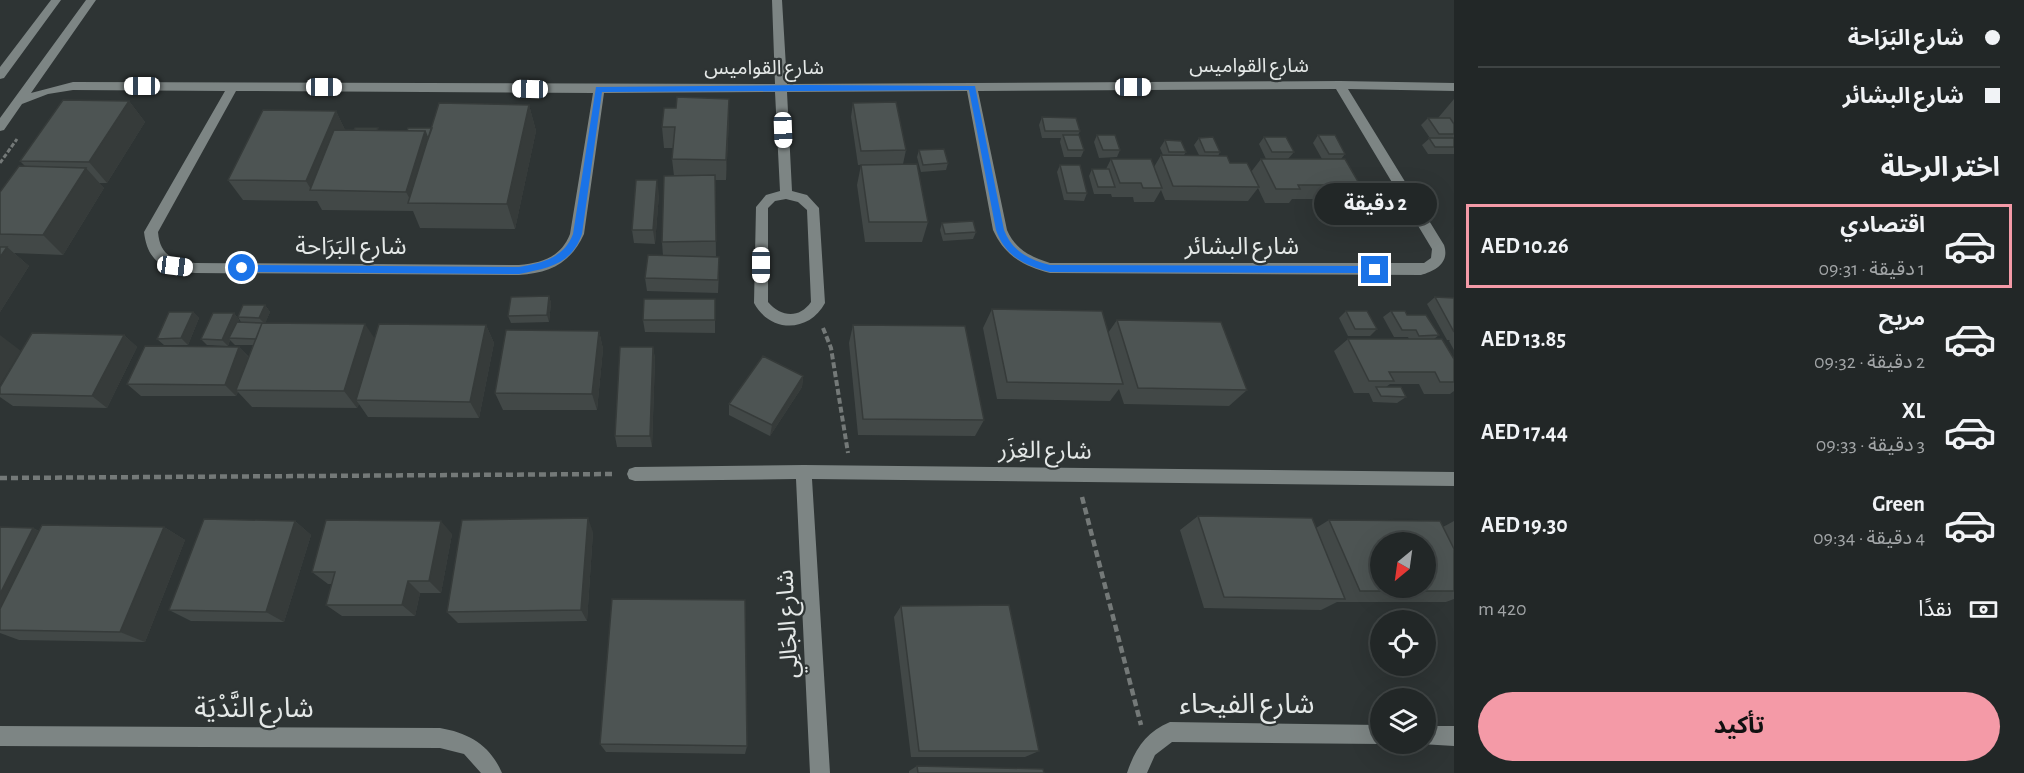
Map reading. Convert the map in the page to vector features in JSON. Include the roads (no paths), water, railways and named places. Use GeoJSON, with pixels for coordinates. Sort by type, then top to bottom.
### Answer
{"type":"FeatureCollection","features":[{"type":"Feature","properties":{"kind":"street"},"geometry":{"type":"LineString","coordinates":[[0,75],[56,0]]}},
{"type":"Feature","properties":{"kind":"street"},"geometry":{"type":"LineString","coordinates":[[0,127],[90,0]]}},
{"type":"Feature","properties":{"kind":"street"},"geometry":{"type":"LineString","coordinates":[[777,0],[786,194]]}},
{"type":"Feature","properties":{"kind":"street","name":"شارع القواميس"},"geometry":{"type":"LineString","coordinates":[[43,69],[54,80],[73,86]]}},
{"type":"Feature","properties":{"kind":"street","name":"شارع القواميس"},"geometry":{"type":"LineString","coordinates":[[20,101],[46,91],[73,86],[599,89],[1340,85],[1454,87]]}},
{"type":"Feature","properties":{"kind":"street","name":"شارع البشائر"},"geometry":{"type":"LineString","coordinates":[[972,88],[1000,230],[1005,243],[1016,255],[1032,264],[1050,268],[1422,270],[1433,266],[1439,259],[1439,249],[1340,85]]}},
{"type":"Feature","properties":{"kind":"street","name":"شارع البَرَاحة"},"geometry":{"type":"LineString","coordinates":[[233,86],[151,232],[152,246],[160,258],[175,266],[519,270],[551,264],[573,245],[577,234],[599,89]]}},
{"type":"Feature","properties":{"kind":"street"},"geometry":{"type":"LineString","coordinates":[[786,194],[802,198],[813,208],[818,303],[813,312],[803,319],[790,321],[777,319],[760,303],[762,207],[771,198],[786,194]]}},
{"type":"Feature","properties":{"kind":"street","name":"شارع الغِزَر"},"geometry":{"type":"LineString","coordinates":[[634,474],[804,472],[1454,479]]}},
{"type":"Feature","properties":{"kind":"street","name":"شارع الجَالِي"},"geometry":{"type":"LineString","coordinates":[[804,472],[820,773]]}},
{"type":"Feature","properties":{"kind":"street","name":"شارع الفيحاء"},"geometry":{"type":"LineString","coordinates":[[1137,773],[1147,749],[1157,738],[1170,732],[1370,735]]}},
{"type":"Feature","properties":{"kind":"street","name":"شارع النَّدْيَة"},"geometry":{"type":"LineString","coordinates":[[0,736],[440,738],[463,741],[481,754],[492,773]]}},
{"type":"Feature","properties":{"kind":"street"},"geometry":{"type":"LineString","coordinates":[[1436,736],[1454,736]]}}]}
